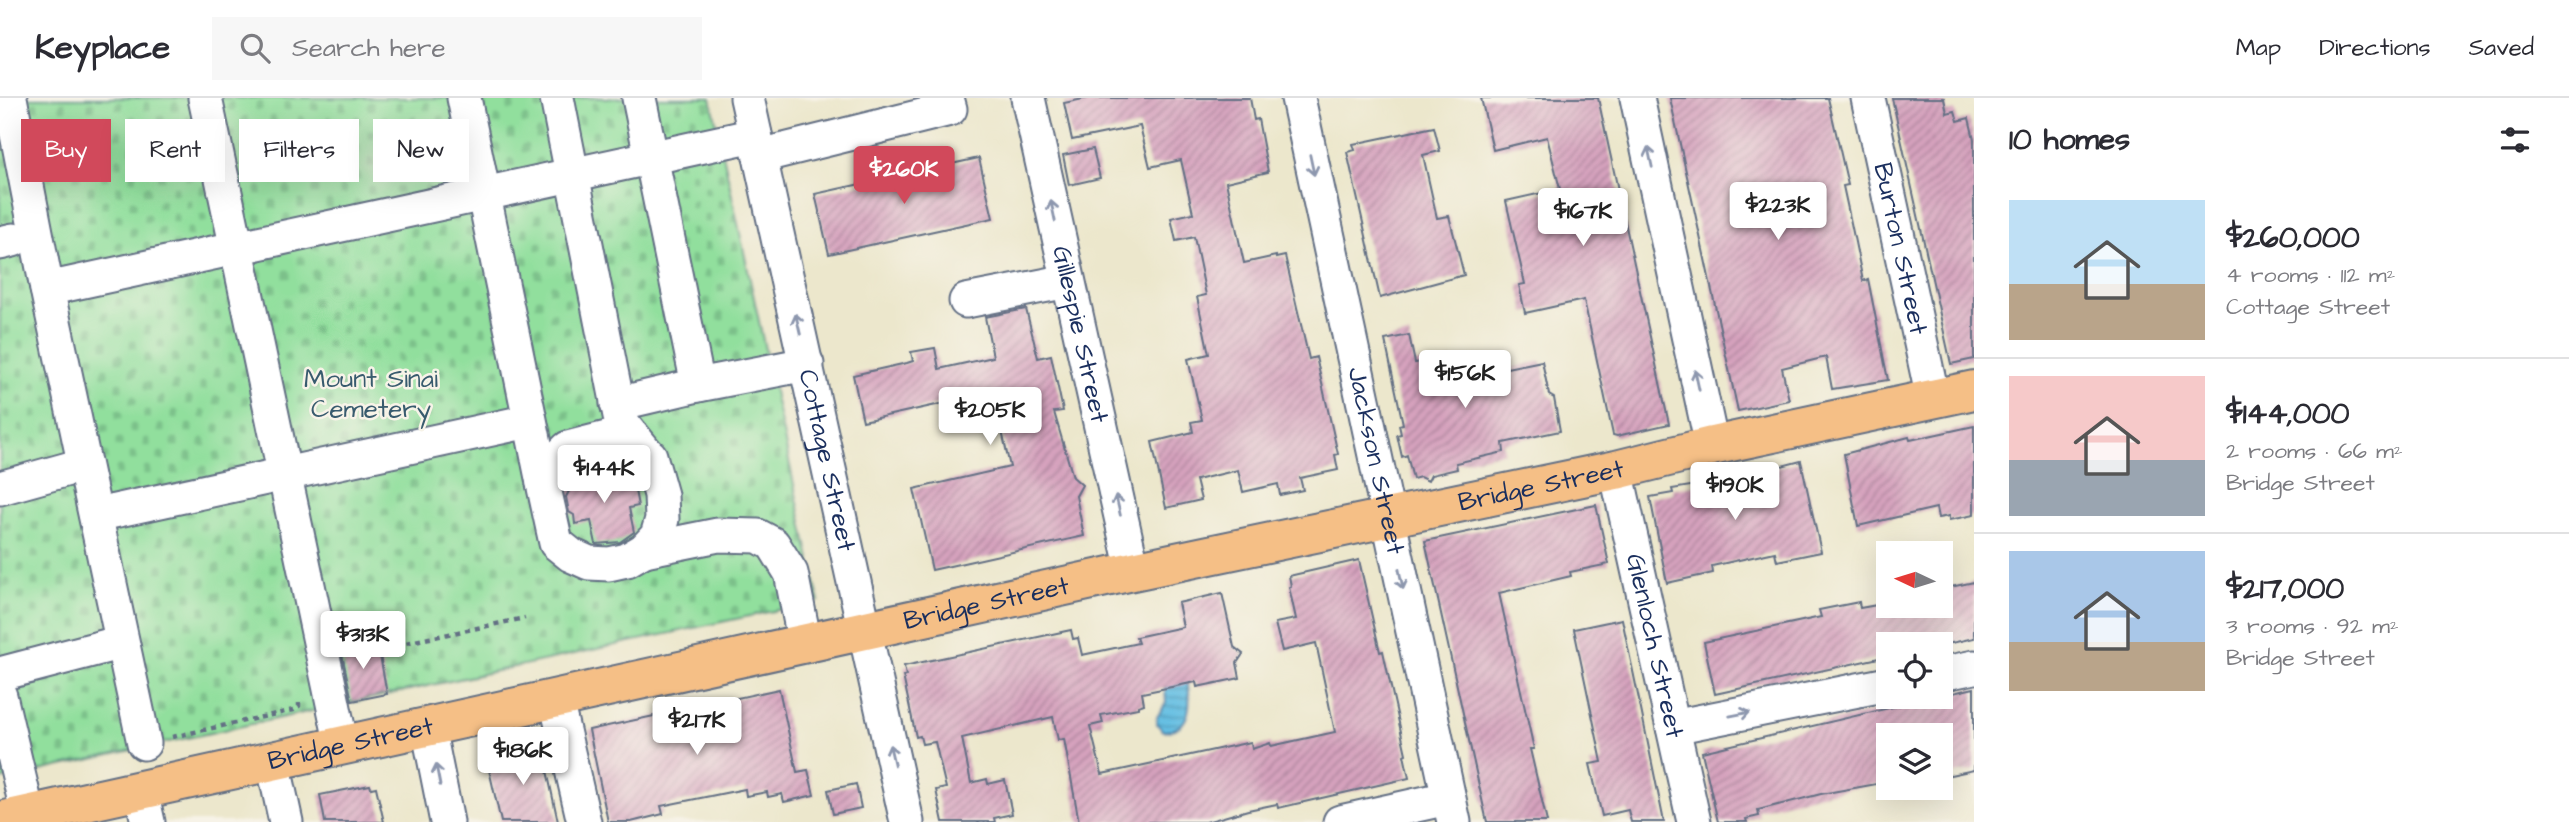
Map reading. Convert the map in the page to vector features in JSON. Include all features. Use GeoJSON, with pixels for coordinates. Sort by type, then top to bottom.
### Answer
{"type":"FeatureCollection","features":[{"type":"Feature","properties":{"kind":"main road","name":"Bridge Street"},"geometry":{"type":"LineString","coordinates":[[14,818],[145,806],[273,762],[342,746],[1133,571],[1616,470],[1712,446],[1974,390]]}},
{"type":"Feature","properties":{"kind":"street"},"geometry":{"type":"LineString","coordinates":[[10,98],[47,289],[144,743]]}},
{"type":"Feature","properties":{"kind":"street"},"geometry":{"type":"LineString","coordinates":[[205,98],[342,746]]}},
{"type":"Feature","properties":{"kind":"street"},"geometry":{"type":"LineString","coordinates":[[464,98],[556,543],[571,555],[589,563],[608,564],[627,560],[644,550],[657,536],[662,519],[660,495],[650,456],[621,421],[557,98]]}},
{"type":"Feature","properties":{"kind":"street"},"geometry":{"type":"LineString","coordinates":[[639,98],[698,385]]}},
{"type":"Feature","properties":{"kind":"street","name":"Cottage Street"},"geometry":{"type":"LineString","coordinates":[[747,98],[907,822]]}},
{"type":"Feature","properties":{"kind":"street"},"geometry":{"type":"LineString","coordinates":[[47,289],[653,158],[757,146],[950,109],[947,98]]}},
{"type":"Feature","properties":{"kind":"street","name":"Gillespie Street"},"geometry":{"type":"LineString","coordinates":[[1028,98],[1133,571]]}},
{"type":"Feature","properties":{"kind":"street","name":"Jackson Street"},"geometry":{"type":"LineString","coordinates":[[1298,98],[1451,810]]}},
{"type":"Feature","properties":{"kind":"street"},"geometry":{"type":"LineString","coordinates":[[1637,98],[1712,446]]}},
{"type":"Feature","properties":{"kind":"street","name":"Burton Street"},"geometry":{"type":"LineString","coordinates":[[1868,98],[1933,399]]}},
{"type":"Feature","properties":{"kind":"street"},"geometry":{"type":"LineString","coordinates":[[966,301],[1068,281]]}},
{"type":"Feature","properties":{"kind":"street"},"geometry":{"type":"LineString","coordinates":[[617,404],[807,364]]}},
{"type":"Feature","properties":{"kind":"street"},"geometry":{"type":"LineString","coordinates":[[96,515],[529,421]]}},
{"type":"Feature","properties":{"kind":"street"},"geometry":{"type":"LineString","coordinates":[[543,483],[553,463],[569,448],[590,442],[611,437],[632,443],[650,456]]}},
{"type":"Feature","properties":{"kind":"street"},"geometry":{"type":"LineString","coordinates":[[0,488],[72,468]]}},
{"type":"Feature","properties":{"kind":"street","name":"Glenloch Street"},"geometry":{"type":"LineString","coordinates":[[1616,470],[1694,822]]}},
{"type":"Feature","properties":{"kind":"street"},"geometry":{"type":"LineString","coordinates":[[644,550],[718,535],[758,536],[773,544],[791,572],[805,644]]}},
{"type":"Feature","properties":{"kind":"street"},"geometry":{"type":"LineString","coordinates":[[0,674],[107,646]]}},
{"type":"Feature","properties":{"kind":"street"},"geometry":{"type":"LineString","coordinates":[[1953,671],[1974,667]]}},
{"type":"Feature","properties":{"kind":"street"},"geometry":{"type":"LineString","coordinates":[[1673,727],[1876,686]]}},
{"type":"Feature","properties":{"kind":"street"},"geometry":{"type":"LineString","coordinates":[[0,696],[14,818]]}},
{"type":"Feature","properties":{"kind":"street"},"geometry":{"type":"LineString","coordinates":[[556,700],[584,822]]}},
{"type":"Feature","properties":{"kind":"street"},"geometry":{"type":"LineString","coordinates":[[428,727],[447,822]]}},
{"type":"Feature","properties":{"kind":"street"},"geometry":{"type":"LineString","coordinates":[[273,762],[286,822]]}},
{"type":"Feature","properties":{"kind":"street"},"geometry":{"type":"LineString","coordinates":[[1340,822],[1451,810]]}},
{"type":"Feature","properties":{"kind":"path"},"geometry":{"type":"LineString","coordinates":[[377,649],[526,618]]}},
{"type":"Feature","properties":{"kind":"path"},"geometry":{"type":"LineString","coordinates":[[144,743],[294,710],[299,706],[298,695]]}},
{"type":"Feature","properties":{"kind":"green space","name":"Mount Sinai Cemetery"},"geometry":{"type":"Polygon","coordinates":[[[0,98],[711,98],[819,601],[0,780],[0,98]]]}},
{"type":"Feature","properties":{"kind":"water"},"geometry":{"type":"Polygon","coordinates":[[[1186,678],[1189,704],[1185,720],[1173,730],[1163,731],[1156,723],[1166,703],[1165,687],[1186,678]]]}},
{"type":"Feature","properties":{"kind":"building"},"geometry":{"type":"Polygon","coordinates":[[[1088,98],[1250,98],[1254,120],[1258,119],[1268,172],[1226,182],[1244,263],[1285,256],[1309,359],[1316,357],[1338,454],[1335,455],[1338,470],[1300,478],[1303,490],[1280,495],[1278,484],[1243,492],[1238,470],[1196,480],[1201,500],[1166,508],[1152,442],[1193,432],[1191,422],[1202,420],[1188,359],[1209,354],[1197,297],[1206,295],[1194,237],[1176,241],[1171,218],[1193,213],[1181,160],[1150,167],[1140,126],[1072,140],[1064,103],[1088,98]]]}},
{"type":"Feature","properties":{"kind":"building"},"geometry":{"type":"Polygon","coordinates":[[[1481,98],[1598,98],[1669,424],[1613,435],[1584,300],[1525,313],[1519,285],[1525,284],[1506,201],[1560,189],[1547,137],[1493,150],[1481,98]]]}},
{"type":"Feature","properties":{"kind":"building"},"geometry":{"type":"Polygon","coordinates":[[[1670,98],[1828,98],[1848,185],[1843,186],[1863,281],[1868,279],[1888,380],[1832,389],[1826,357],[1782,368],[1789,400],[1738,411],[1670,98]]]}},
{"type":"Feature","properties":{"kind":"building"},"geometry":{"type":"Polygon","coordinates":[[[1892,98],[1944,98],[1947,113],[1955,111],[1958,121],[1969,118],[1974,139],[1974,359],[1951,364],[1892,98]]]}},
{"type":"Feature","properties":{"kind":"building"},"geometry":{"type":"Polygon","coordinates":[[[1434,127],[1440,151],[1423,155],[1437,218],[1449,216],[1464,275],[1380,298],[1347,152],[1355,150],[1353,144],[1434,127]]]}},
{"type":"Feature","properties":{"kind":"building"},"geometry":{"type":"Polygon","coordinates":[[[1093,149],[1100,178],[1069,185],[1063,155],[1093,149]]]}},
{"type":"Feature","properties":{"kind":"building"},"geometry":{"type":"Polygon","coordinates":[[[979,158],[993,218],[829,254],[815,194],[979,158]]]}},
{"type":"Feature","properties":{"kind":"building"},"geometry":{"type":"Polygon","coordinates":[[[1026,309],[1038,358],[1051,355],[1063,411],[1054,412],[1073,477],[1082,485],[1076,496],[1084,536],[932,570],[914,489],[1010,467],[1000,422],[980,427],[973,397],[863,421],[853,375],[907,363],[913,361],[911,352],[935,348],[939,369],[993,357],[985,317],[1026,309]]]}},
{"type":"Feature","properties":{"kind":"building"},"geometry":{"type":"Polygon","coordinates":[[[1409,335],[1415,363],[1427,361],[1428,364],[1453,359],[1457,378],[1542,361],[1549,395],[1554,398],[1560,431],[1503,443],[1504,452],[1456,463],[1457,469],[1431,475],[1428,481],[1420,477],[1413,479],[1407,455],[1402,457],[1397,435],[1401,434],[1399,425],[1403,424],[1385,340],[1409,335]]]}},
{"type":"Feature","properties":{"kind":"building"},"geometry":{"type":"Polygon","coordinates":[[[1974,426],[1974,515],[1949,520],[1949,516],[1938,518],[1936,508],[1858,526],[1844,454],[1909,437],[1910,440],[1974,426]]]}},
{"type":"Feature","properties":{"kind":"building"},"geometry":{"type":"Polygon","coordinates":[[[1801,461],[1821,552],[1777,561],[1775,552],[1712,566],[1713,573],[1667,583],[1650,497],[1673,493],[1672,489],[1727,480],[1801,461]]]}},
{"type":"Feature","properties":{"kind":"building"},"geometry":{"type":"Polygon","coordinates":[[[631,470],[638,506],[629,508],[634,532],[620,542],[596,544],[591,521],[575,524],[574,515],[569,512],[567,481],[631,470]]]}},
{"type":"Feature","properties":{"kind":"building"},"geometry":{"type":"Polygon","coordinates":[[[1596,505],[1609,564],[1570,572],[1571,576],[1499,593],[1534,749],[1530,749],[1547,822],[1487,822],[1425,541],[1596,505]]]}},
{"type":"Feature","properties":{"kind":"building"},"geometry":{"type":"Polygon","coordinates":[[[1359,560],[1380,652],[1383,651],[1409,778],[1278,808],[1277,804],[1248,810],[1206,822],[1079,822],[1064,739],[1058,740],[1053,717],[962,738],[971,783],[987,779],[988,784],[1005,780],[1012,814],[994,818],[995,822],[943,822],[936,790],[946,788],[935,742],[922,744],[920,736],[916,737],[903,676],[906,676],[904,666],[1071,630],[1073,639],[1078,638],[1082,655],[1138,643],[1136,637],[1183,627],[1178,603],[1222,593],[1234,647],[1243,654],[1237,663],[1240,678],[1197,687],[1196,682],[1142,693],[1144,704],[1138,708],[1101,715],[1103,723],[1090,726],[1102,774],[1251,742],[1252,749],[1270,743],[1271,746],[1335,732],[1316,643],[1282,651],[1275,623],[1296,619],[1289,576],[1359,560]]]}},
{"type":"Feature","properties":{"kind":"building"},"geometry":{"type":"Polygon","coordinates":[[[1974,582],[1974,638],[1953,643],[1953,632],[1876,632],[1876,659],[1715,694],[1704,642],[1821,617],[1819,610],[1859,602],[1860,608],[1876,605],[1876,618],[1953,618],[1953,586],[1974,582]]]}},
{"type":"Feature","properties":{"kind":"building"},"geometry":{"type":"Polygon","coordinates":[[[1622,619],[1664,822],[1631,822],[1628,810],[1602,816],[1590,764],[1602,762],[1574,629],[1622,619]]]}},
{"type":"Feature","properties":{"kind":"building"},"geometry":{"type":"Polygon","coordinates":[[[354,637],[357,650],[360,649],[361,654],[379,650],[387,694],[352,701],[339,640],[354,637]]]}},
{"type":"Feature","properties":{"kind":"building"},"geometry":{"type":"Polygon","coordinates":[[[1974,688],[1974,770],[1953,774],[1953,723],[1876,723],[1876,784],[1821,794],[1758,810],[1759,816],[1746,819],[1747,822],[1718,822],[1702,752],[1885,709],[1953,709],[1953,693],[1974,688]]]}},
{"type":"Feature","properties":{"kind":"building"},"geometry":{"type":"Polygon","coordinates":[[[779,689],[797,772],[808,770],[814,795],[784,802],[782,794],[768,797],[767,792],[746,796],[745,789],[661,806],[663,814],[631,822],[608,822],[589,730],[779,689]]]}},
{"type":"Feature","properties":{"kind":"building"},"geometry":{"type":"Polygon","coordinates":[[[542,747],[558,822],[501,822],[487,761],[542,747]]]}},
{"type":"Feature","properties":{"kind":"building"},"geometry":{"type":"Polygon","coordinates":[[[856,784],[861,808],[833,814],[828,790],[856,784]]]}},
{"type":"Feature","properties":{"kind":"building"},"geometry":{"type":"Polygon","coordinates":[[[370,785],[371,788],[376,787],[384,822],[325,822],[320,795],[370,785]]]}}]}
